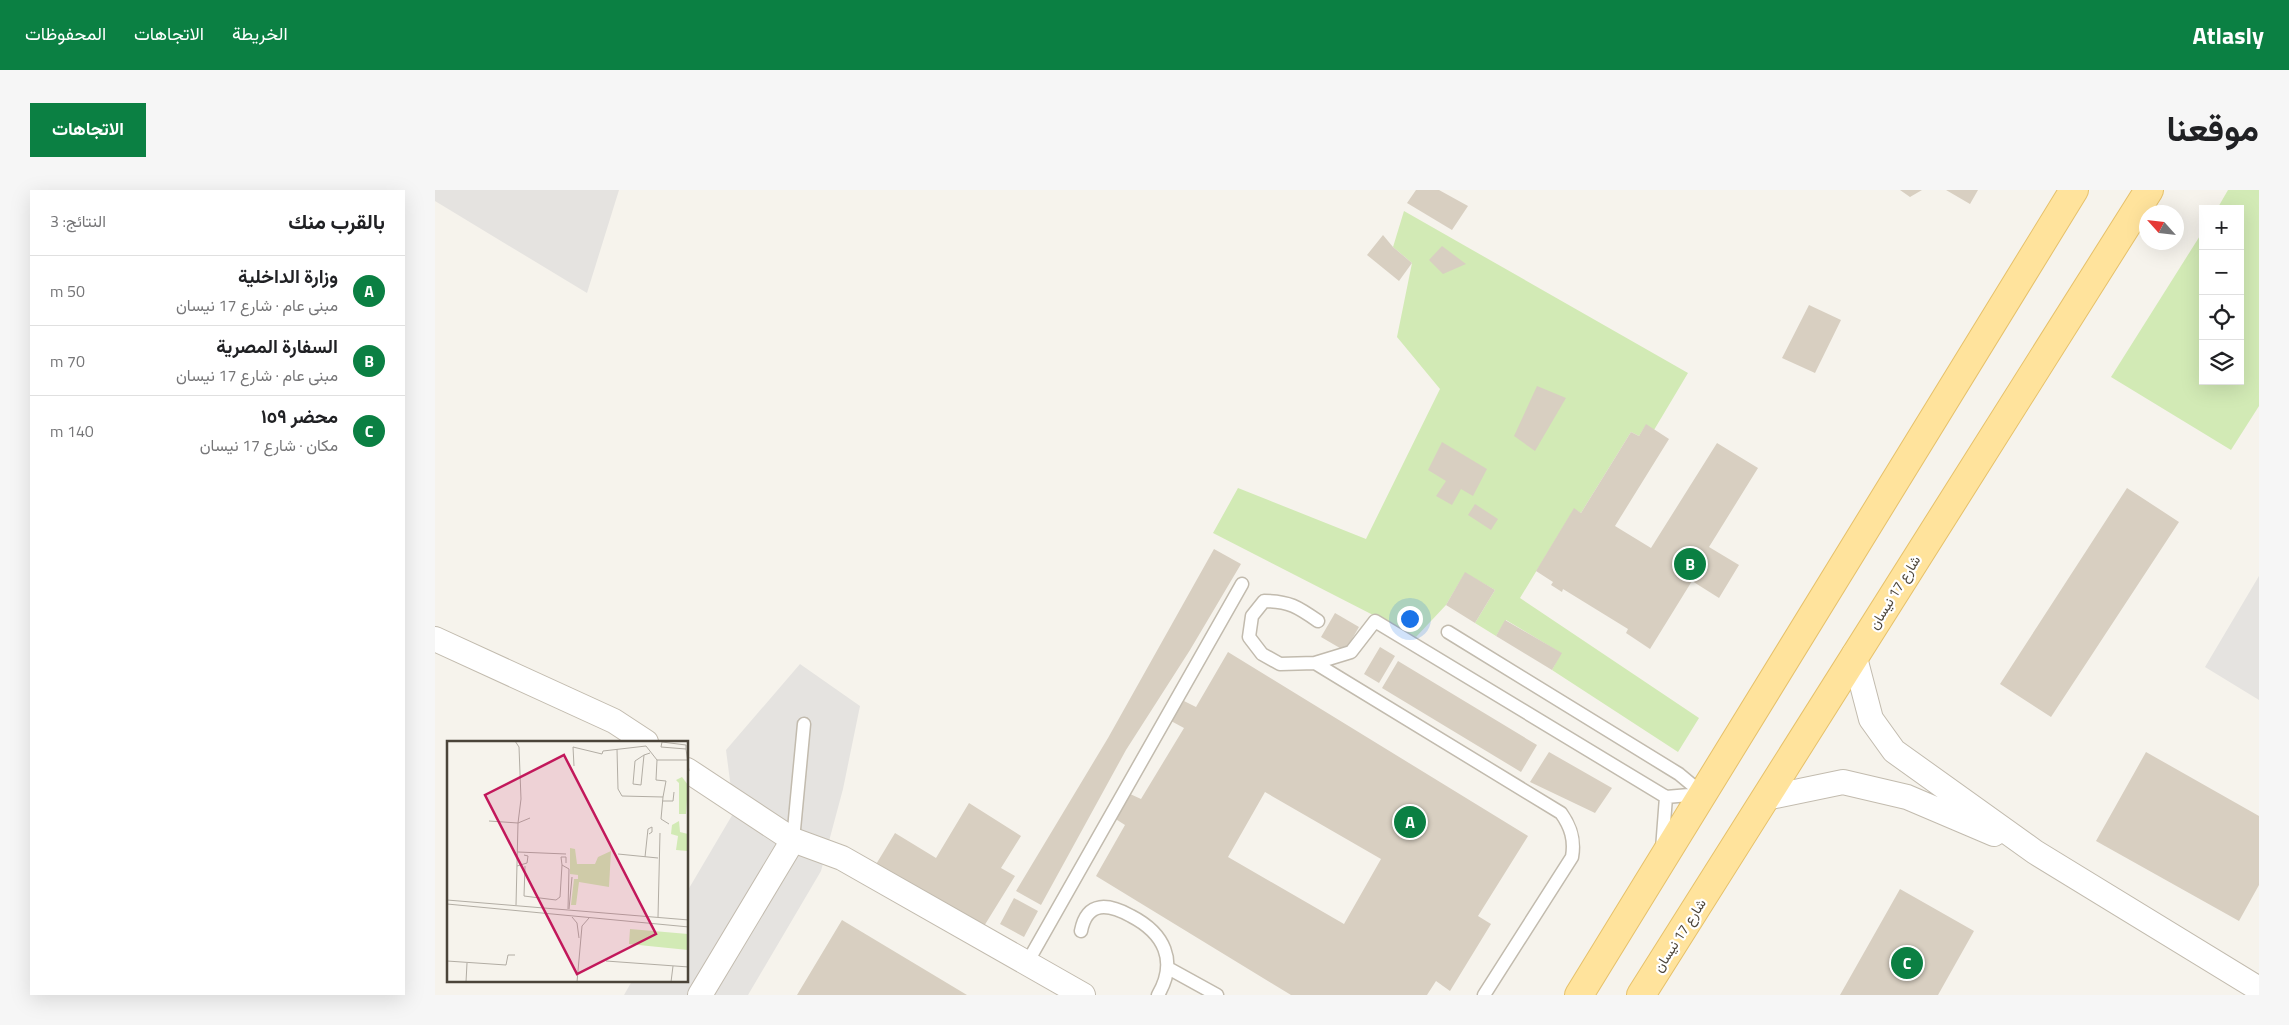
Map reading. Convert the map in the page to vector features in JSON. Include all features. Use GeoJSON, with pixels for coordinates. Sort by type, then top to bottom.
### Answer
{"type":"FeatureCollection","features":[{"type":"Feature","properties":{"kind":"main road"},"geometry":{"type":"LineString","coordinates":[[1579,995],[2074,190]]}},
{"type":"Feature","properties":{"kind":"main road","name":"شارع 17 نيسان"},"geometry":{"type":"LineString","coordinates":[[1641,995],[1766,798],[1854,654],[2149,190]]}},
{"type":"Feature","properties":{"kind":"street"},"geometry":{"type":"LineString","coordinates":[[435,639],[614,721],[644,741]]}},
{"type":"Feature","properties":{"kind":"street"},"geometry":{"type":"LineString","coordinates":[[1854,654],[1871,719],[1895,752],[2035,852],[2259,989]]}},
{"type":"Feature","properties":{"kind":"street"},"geometry":{"type":"LineString","coordinates":[[689,771],[793,840],[842,858],[1083,995]]}},
{"type":"Feature","properties":{"kind":"street"},"geometry":{"type":"LineString","coordinates":[[1766,798],[1843,782],[1907,797],[2035,852]]}},
{"type":"Feature","properties":{"kind":"street"},"geometry":{"type":"LineString","coordinates":[[700,995],[793,840]]}},
{"type":"Feature","properties":{"kind":"lane"},"geometry":{"type":"LineString","coordinates":[[1027,963],[1242,584]]}},
{"type":"Feature","properties":{"kind":"lane"},"geometry":{"type":"LineString","coordinates":[[1318,621],[1299,608],[1283,601],[1264,602],[1252,616],[1249,637],[1262,654],[1280,664],[1315,663],[1351,652],[1375,621],[1666,797],[1703,794]]}},
{"type":"Feature","properties":{"kind":"lane"},"geometry":{"type":"LineString","coordinates":[[1448,632],[1679,774],[1703,794]]}},
{"type":"Feature","properties":{"kind":"lane"},"geometry":{"type":"LineString","coordinates":[[1315,663],[1561,814],[1568,823],[1574,846],[1572,857],[1484,995]]}},
{"type":"Feature","properties":{"kind":"lane"},"geometry":{"type":"LineString","coordinates":[[793,840],[805,724]]}},
{"type":"Feature","properties":{"kind":"lane"},"geometry":{"type":"LineString","coordinates":[[1661,863],[1666,797]]}},
{"type":"Feature","properties":{"kind":"lane"},"geometry":{"type":"LineString","coordinates":[[1081,931],[1083,922],[1095,909],[1104,906],[1113,907],[1146,923],[1157,934],[1164,948],[1168,968],[1164,985],[1158,995]]}},
{"type":"Feature","properties":{"kind":"lane"},"geometry":{"type":"LineString","coordinates":[[1168,968],[1217,995]]}},
{"type":"Feature","properties":{"kind":"green space"},"geometry":{"type":"Polygon","coordinates":[[[2228,190],[2259,190],[2259,406],[2231,450],[2111,377],[2199,237],[2199,385],[2244,385],[2244,205],[2219,205],[2228,190]]]}},
{"type":"Feature","properties":{"kind":"green space"},"geometry":{"type":"Polygon","coordinates":[[[1404,211],[1688,373],[1654,430],[1646,425],[1639,436],[1631,432],[1581,513],[1574,509],[1520,598],[1699,718],[1678,752],[1552,670],[1561,653],[1506,620],[1496,636],[1475,623],[1495,590],[1465,573],[1446,605],[1416,637],[1213,533],[1238,488],[1366,539],[1440,389],[1397,337],[1412,263],[1393,247],[1404,211]]]}},
{"type":"Feature","properties":{"kind":"shaded area"},"geometry":{"type":"Polygon","coordinates":[[[435,190],[619,190],[587,293],[435,201],[435,190]]]}},
{"type":"Feature","properties":{"kind":"shaded area"},"geometry":{"type":"Polygon","coordinates":[[[2259,576],[2259,700],[2205,667],[2259,576]]]}},
{"type":"Feature","properties":{"kind":"shaded area"},"geometry":{"type":"Polygon","coordinates":[[[800,664],[860,706],[843,789],[821,871],[748,995],[624,995],[631,982],[689,982],[689,888],[734,812],[726,750],[800,664]]]}},
{"type":"Feature","properties":{"kind":"building"},"geometry":{"type":"Polygon","coordinates":[[[1416,190],[1439,190],[1468,206],[1452,230],[1407,203],[1416,190]]]}},
{"type":"Feature","properties":{"kind":"building"},"geometry":{"type":"Polygon","coordinates":[[[1900,190],[1922,190],[1910,197],[1900,190]]]}},
{"type":"Feature","properties":{"kind":"building"},"geometry":{"type":"Polygon","coordinates":[[[1946,190],[1978,190],[1970,204],[1946,190]]]}},
{"type":"Feature","properties":{"kind":"building"},"geometry":{"type":"Polygon","coordinates":[[[1383,235],[1393,247],[1412,263],[1399,281],[1367,255],[1383,235]]]}},
{"type":"Feature","properties":{"kind":"building"},"geometry":{"type":"Polygon","coordinates":[[[1442,246],[1466,264],[1443,274],[1429,260],[1442,246]]]}},
{"type":"Feature","properties":{"kind":"building"},"geometry":{"type":"Polygon","coordinates":[[[1809,305],[1841,320],[1815,373],[1782,358],[1809,305]]]}},
{"type":"Feature","properties":{"kind":"building"},"geometry":{"type":"Polygon","coordinates":[[[1537,386],[1566,398],[1535,451],[1514,436],[1537,386]]]}},
{"type":"Feature","properties":{"kind":"building"},"geometry":{"type":"Polygon","coordinates":[[[1646,424],[1669,439],[1615,526],[1651,548],[1717,443],[1758,468],[1709,547],[1739,565],[1719,598],[1692,581],[1650,649],[1626,633],[1628,629],[1563,589],[1562,592],[1551,585],[1553,582],[1536,571],[1574,508],[1581,513],[1631,432],[1639,436],[1646,424]]]}},
{"type":"Feature","properties":{"kind":"building"},"geometry":{"type":"Polygon","coordinates":[[[1442,442],[1487,469],[1473,496],[1461,489],[1452,505],[1436,496],[1446,481],[1428,470],[1442,442]]]}},
{"type":"Feature","properties":{"kind":"building"},"geometry":{"type":"Polygon","coordinates":[[[2127,488],[2179,522],[2051,717],[2000,684],[2127,488]]]}},
{"type":"Feature","properties":{"kind":"building"},"geometry":{"type":"Polygon","coordinates":[[[1475,504],[1498,519],[1491,530],[1468,515],[1475,504]]]}},
{"type":"Feature","properties":{"kind":"building"},"geometry":{"type":"Polygon","coordinates":[[[1214,549],[1241,564],[1190,650],[1126,750],[1041,905],[1016,891],[1108,738],[1214,549]]]}},
{"type":"Feature","properties":{"kind":"building"},"geometry":{"type":"Polygon","coordinates":[[[1465,572],[1495,590],[1475,623],[1446,605],[1465,572]]]}},
{"type":"Feature","properties":{"kind":"building"},"geometry":{"type":"Polygon","coordinates":[[[1335,613],[1359,627],[1345,651],[1321,637],[1335,613]]]}},
{"type":"Feature","properties":{"kind":"building"},"geometry":{"type":"Polygon","coordinates":[[[1505,620],[1562,653],[1552,670],[1496,636],[1505,620]]]}},
{"type":"Feature","properties":{"kind":"building"},"geometry":{"type":"Polygon","coordinates":[[[1380,647],[1395,656],[1379,683],[1364,674],[1380,647]]]}},
{"type":"Feature","properties":{"kind":"building"},"geometry":{"type":"Polygon","coordinates":[[[1228,652],[1528,836],[1478,916],[1491,924],[1450,991],[1436,981],[1427,995],[1291,995],[1096,876],[1125,825],[1114,818],[1128,793],[1141,799],[1184,728],[1171,721],[1184,701],[1196,707],[1228,652]],[[1265,792],[1228,857],[1344,924],[1381,859],[1265,792]]]}},
{"type":"Feature","properties":{"kind":"building"},"geometry":{"type":"Polygon","coordinates":[[[1398,661],[1537,745],[1521,772],[1382,688],[1398,661]]]}},
{"type":"Feature","properties":{"kind":"building"},"geometry":{"type":"Polygon","coordinates":[[[1549,752],[1612,788],[1595,813],[1530,782],[1549,752]]]}},
{"type":"Feature","properties":{"kind":"building"},"geometry":{"type":"Polygon","coordinates":[[[2146,752],[2259,816],[2259,885],[2239,921],[2096,841],[2146,752]]]}},
{"type":"Feature","properties":{"kind":"building"},"geometry":{"type":"Polygon","coordinates":[[[969,803],[1021,836],[1001,868],[1015,876],[981,931],[875,866],[895,833],[936,858],[969,803]]]}},
{"type":"Feature","properties":{"kind":"building"},"geometry":{"type":"Polygon","coordinates":[[[1900,889],[1974,931],[1938,995],[1840,995],[1900,889]]]}},
{"type":"Feature","properties":{"kind":"building"},"geometry":{"type":"Polygon","coordinates":[[[1014,898],[1038,911],[1024,937],[1000,924],[1014,898]]]}},
{"type":"Feature","properties":{"kind":"building"},"geometry":{"type":"Polygon","coordinates":[[[842,920],[967,995],[797,995],[842,920]]]}},
{"type":"Feature","properties":{"kind":"place","name":"السفارة المصرية"},"geometry":{"type":"Point","coordinates":[1690,564]}},
{"type":"Feature","properties":{"kind":"place","name":"وزارة الداخلية"},"geometry":{"type":"Point","coordinates":[1410,822]}},
{"type":"Feature","properties":{"kind":"place","name":"محضر ١٥٩"},"geometry":{"type":"Point","coordinates":[1907,963]}}]}
